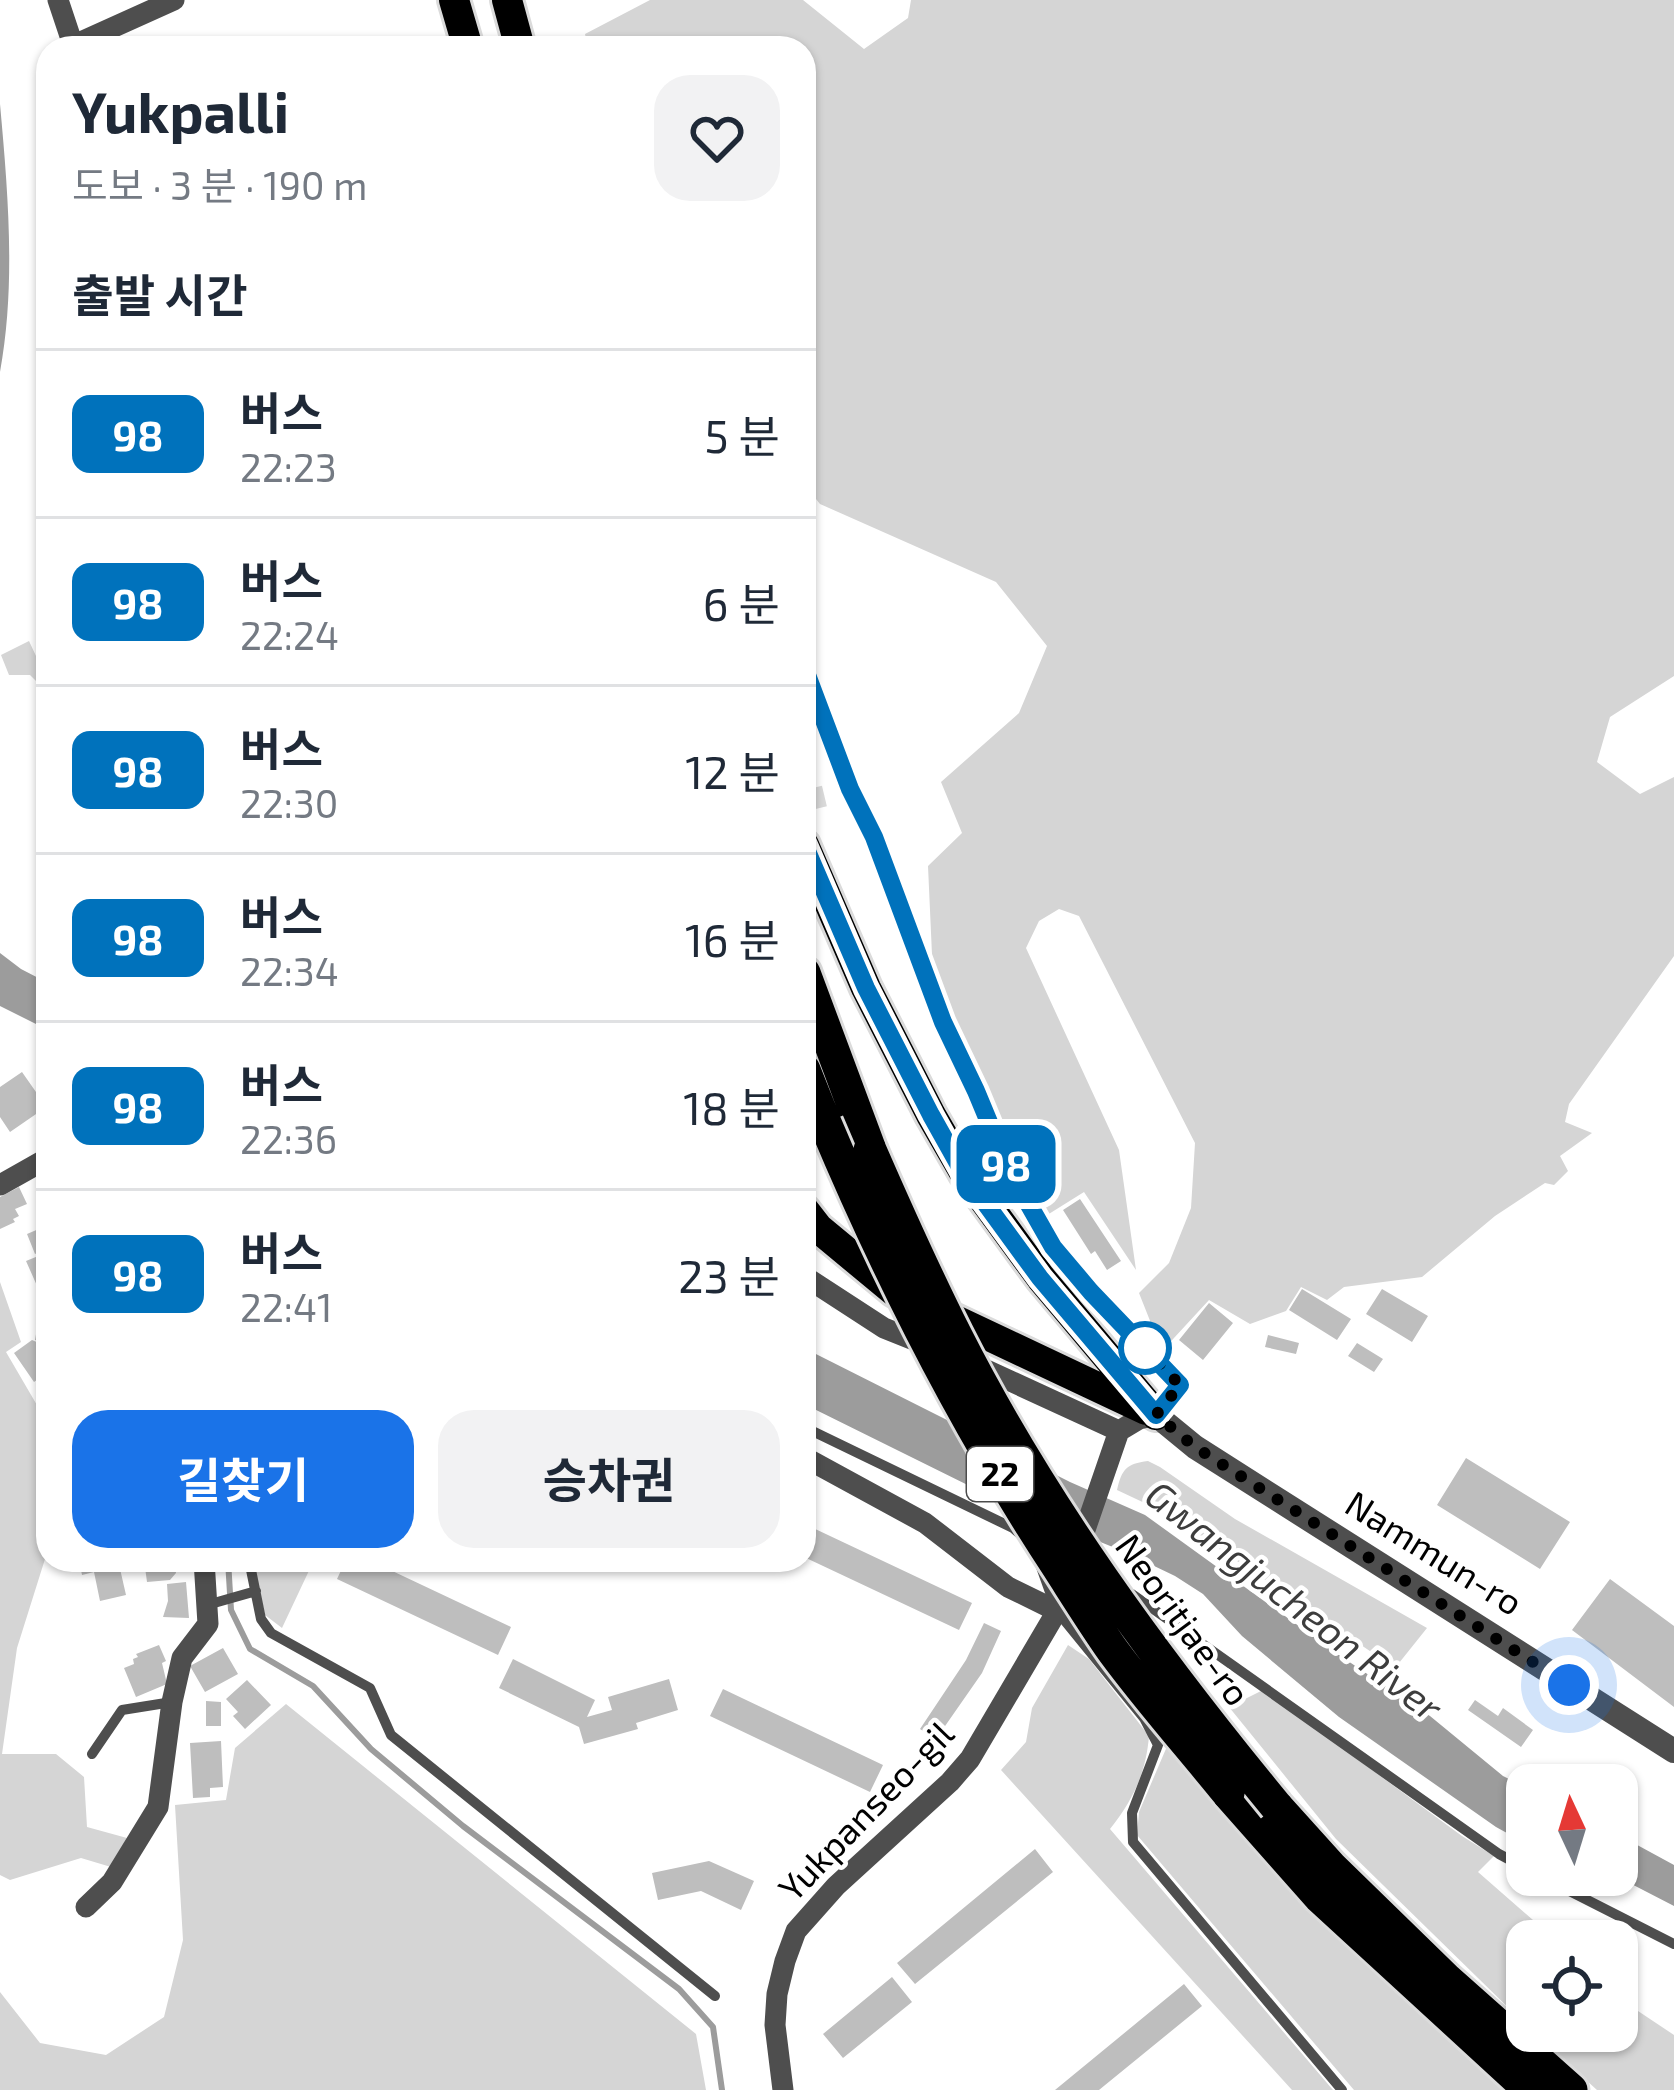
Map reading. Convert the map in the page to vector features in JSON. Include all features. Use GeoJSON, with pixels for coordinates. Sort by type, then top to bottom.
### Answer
{"type":"FeatureCollection","features":[{"type":"Feature","properties":{"kind":"highway","name":"Neoritjae-ro"},"geometry":{"type":"LineString","coordinates":[[816,1005],[870,1150],[957,1337],[1013,1438],[1138,1630],[1191,1702],[1331,1867],[1571,2090]]}},
{"type":"Feature","properties":{"kind":"highway","name":"Neoritjae-ro"},"geometry":{"type":"LineString","coordinates":[[816,1101],[864,1217],[974,1430],[1112,1650],[1320,1898],[1530,2090]]}},
{"type":"Feature","properties":{"kind":"main road"},"geometry":{"type":"LineString","coordinates":[[454,0],[464,36]]}},
{"type":"Feature","properties":{"kind":"main road"},"geometry":{"type":"LineString","coordinates":[[816,872],[866,988],[964,1174],[1040,1278],[1156,1415]]}},
{"type":"Feature","properties":{"kind":"main road"},"geometry":{"type":"LineString","coordinates":[[816,1225],[894,1291],[1156,1415]]}},
{"type":"Feature","properties":{"kind":"street"},"geometry":{"type":"LineString","coordinates":[[58,0],[70,36]]}},
{"type":"Feature","properties":{"kind":"street"},"geometry":{"type":"LineString","coordinates":[[97,36],[174,0]]}},
{"type":"Feature","properties":{"kind":"street"},"geometry":{"type":"LineString","coordinates":[[816,706],[842,791],[874,837],[943,1022],[1008,1168],[1053,1247],[1180,1385],[1156,1415],[1119,1431],[1011,1379],[884,1328],[816,1284]]}},
{"type":"Feature","properties":{"kind":"street"},"geometry":{"type":"LineString","coordinates":[[0,1185],[36,1165]]}},
{"type":"Feature","properties":{"kind":"street","name":"Nammun-ro"},"geometry":{"type":"LineString","coordinates":[[1156,1415],[1195,1447],[1674,1750]]}},
{"type":"Feature","properties":{"kind":"street","name":"Yukpanseo-gil"},"geometry":{"type":"LineString","coordinates":[[783,2090],[775,2026],[785,1961],[796,1931],[836,1886],[970,1759],[1057,1611],[1119,1431]]}},
{"type":"Feature","properties":{"kind":"street"},"geometry":{"type":"LineString","coordinates":[[816,1464],[925,1523],[1008,1587],[1057,1611]]}},
{"type":"Feature","properties":{"kind":"street"},"geometry":{"type":"LineString","coordinates":[[86,1907],[112,1882],[158,1807],[182,1658],[208,1624],[214,1603],[207,1572]]}},
{"type":"Feature","properties":{"kind":"lane"},"geometry":{"type":"LineString","coordinates":[[816,1433],[1013,1528],[1032,1543],[1057,1611],[1144,1718],[1159,1745],[1132,1813],[1132,1842],[1342,2090]]}},
{"type":"Feature","properties":{"kind":"lane"},"geometry":{"type":"LineString","coordinates":[[250,1572],[261,1619],[272,1633],[370,1688],[391,1735],[715,1996]]}},
{"type":"Feature","properties":{"kind":"lane"},"geometry":{"type":"LineString","coordinates":[[214,1603],[253,1592]]}},
{"type":"Feature","properties":{"kind":"lane"},"geometry":{"type":"LineString","coordinates":[[1057,1611],[1132,1594],[1506,1858]]}},
{"type":"Feature","properties":{"kind":"lane"},"geometry":{"type":"LineString","coordinates":[[92,1754],[122,1710],[172,1702]]}},
{"type":"Feature","properties":{"kind":"lane"},"geometry":{"type":"LineString","coordinates":[[1579,1896],[1674,1944]]}},
{"type":"Feature","properties":{"kind":"shaded area"},"geometry":{"type":"Polygon","coordinates":[[[650,0],[803,0],[864,49],[908,18],[911,0],[1674,0],[1674,676],[1610,717],[1597,762],[1640,794],[1674,777],[1674,956],[1569,1104],[1565,1122],[1592,1133],[1560,1156],[1568,1171],[1554,1185],[1545,1183],[1495,1216],[1422,1277],[1344,1287],[1327,1300],[1301,1287],[1286,1311],[1250,1324],[1209,1300],[1162,1351],[1139,1293],[1169,1263],[1191,1208],[1195,1143],[1079,916],[1059,909],[1039,921],[1026,948],[1119,1150],[1136,1270],[1084,1192],[1044,1217],[933,977],[928,866],[962,833],[941,782],[1019,713],[1047,646],[996,582],[816,499],[816,36],[585,34],[650,0]]]}},
{"type":"Feature","properties":{"kind":"shaded area"},"geometry":{"type":"Polygon","coordinates":[[[0,104],[9,272],[0,372],[0,104]]]}},
{"type":"Feature","properties":{"kind":"shaded area"},"geometry":{"type":"Polygon","coordinates":[[[29,641],[36,656],[36,681],[30,675],[9,675],[1,655],[29,641]]]}},
{"type":"Feature","properties":{"kind":"shaded area"},"geometry":{"type":"Polygon","coordinates":[[[0,953],[36,977],[36,1024],[0,1006],[0,953]]]}},
{"type":"Feature","properties":{"kind":"shaded area"},"geometry":{"type":"Polygon","coordinates":[[[0,1282],[21,1342],[6,1352],[36,1403],[36,1572],[41,1572],[17,1648],[2,1754],[56,1754],[84,1777],[87,1827],[127,1838],[111,1867],[81,1858],[10,1880],[0,1875],[0,1282]]]}},
{"type":"Feature","properties":{"kind":"shaded area"},"geometry":{"type":"Polygon","coordinates":[[[816,1354],[1145,1515],[1430,1716],[1506,1778],[1506,1832],[1339,1717],[1242,1636],[1203,1594],[1125,1552],[1002,1502],[816,1410],[816,1354]]]}},
{"type":"Feature","properties":{"kind":"shaded area"},"geometry":{"type":"Polygon","coordinates":[[[1148,1461],[1235,1519],[1427,1628],[1395,1668],[1197,1534],[1117,1490],[1126,1469],[1148,1461]]]}},
{"type":"Feature","properties":{"kind":"shaded area"},"geometry":{"type":"Polygon","coordinates":[[[256,1572],[308,1572],[282,1628],[265,1615],[256,1572]]]}},
{"type":"Feature","properties":{"kind":"shaded area"},"geometry":{"type":"Polygon","coordinates":[[[1068,1645],[1089,1659],[1149,1736],[1137,1786],[1110,1829],[1333,2090],[1292,2090],[1001,1770],[1026,1742],[1032,1708],[1068,1645]]]}},
{"type":"Feature","properties":{"kind":"shaded area"},"geometry":{"type":"Polygon","coordinates":[[[1263,1690],[1494,1856],[1478,1872],[1533,1920],[1506,1920],[1506,2005],[1336,1839],[1229,1707],[1263,1690]]]}},
{"type":"Feature","properties":{"kind":"shaded area"},"geometry":{"type":"Polygon","coordinates":[[[286,1704],[696,2034],[706,2090],[0,2090],[0,1992],[40,2043],[106,2055],[164,2017],[183,1940],[175,1805],[226,1800],[235,1748],[286,1704]]]}},
{"type":"Feature","properties":{"kind":"shaded area"},"geometry":{"type":"Polygon","coordinates":[[[1171,1737],[1390,1987],[1502,2090],[1354,2090],[1137,1835],[1139,1812],[1171,1737]]]}},
{"type":"Feature","properties":{"kind":"shaded area"},"geometry":{"type":"Polygon","coordinates":[[[1638,1845],[1674,1865],[1674,1906],[1638,1887],[1638,1845]]]}},
{"type":"Feature","properties":{"kind":"shaded area"},"geometry":{"type":"Polygon","coordinates":[[[1638,2011],[1674,2035],[1674,2090],[1597,2090],[1555,2052],[1638,2052],[1638,2011]]]}},
{"type":"Feature","properties":{"kind":"building"},"geometry":{"type":"Polygon","coordinates":[[[22,1072],[36,1092],[36,1114],[10,1132],[0,1117],[0,1087],[22,1072]]]}},
{"type":"Feature","properties":{"kind":"building"},"geometry":{"type":"Polygon","coordinates":[[[19,1187],[27,1204],[15,1209],[19,1216],[15,1222],[0,1229],[0,1197],[19,1187]]]}},
{"type":"Feature","properties":{"kind":"building"},"geometry":{"type":"Polygon","coordinates":[[[1080,1199],[1121,1261],[1107,1270],[1063,1210],[1080,1199]]]}},
{"type":"Feature","properties":{"kind":"building"},"geometry":{"type":"Polygon","coordinates":[[[36,1230],[35,1254],[27,1234],[36,1230]]]}},
{"type":"Feature","properties":{"kind":"building"},"geometry":{"type":"Polygon","coordinates":[[[36,1257],[36,1284],[26,1261],[36,1257]]]}},
{"type":"Feature","properties":{"kind":"building"},"geometry":{"type":"Polygon","coordinates":[[[1302,1289],[1351,1319],[1337,1340],[1289,1310],[1302,1289]]]}},
{"type":"Feature","properties":{"kind":"building"},"geometry":{"type":"Polygon","coordinates":[[[1382,1289],[1428,1316],[1412,1342],[1366,1314],[1382,1289]]]}},
{"type":"Feature","properties":{"kind":"building"},"geometry":{"type":"Polygon","coordinates":[[[1209,1303],[1233,1323],[1203,1360],[1179,1340],[1209,1303]]]}},
{"type":"Feature","properties":{"kind":"building"},"geometry":{"type":"Polygon","coordinates":[[[1268,1335],[1299,1343],[1296,1354],[1265,1347],[1268,1335]]]}},
{"type":"Feature","properties":{"kind":"building"},"geometry":{"type":"Polygon","coordinates":[[[36,1342],[36,1381],[34,1382],[14,1353],[36,1342]]]}},
{"type":"Feature","properties":{"kind":"building"},"geometry":{"type":"Polygon","coordinates":[[[1357,1343],[1383,1359],[1374,1372],[1348,1356],[1357,1343]]]}},
{"type":"Feature","properties":{"kind":"building"},"geometry":{"type":"Polygon","coordinates":[[[1466,1458],[1570,1522],[1540,1569],[1437,1505],[1466,1458]]]}},
{"type":"Feature","properties":{"kind":"building"},"geometry":{"type":"Polygon","coordinates":[[[816,1529],[972,1603],[959,1630],[816,1563],[816,1529]]]}},
{"type":"Feature","properties":{"kind":"building"},"geometry":{"type":"Polygon","coordinates":[[[94,1572],[121,1572],[126,1595],[100,1601],[94,1572]]]}},
{"type":"Feature","properties":{"kind":"building"},"geometry":{"type":"Polygon","coordinates":[[[146,1572],[176,1572],[170,1580],[147,1582],[146,1572]]]}},
{"type":"Feature","properties":{"kind":"building"},"geometry":{"type":"Polygon","coordinates":[[[340,1572],[394,1572],[511,1627],[498,1655],[337,1579],[340,1572]]]}},
{"type":"Feature","properties":{"kind":"building"},"geometry":{"type":"Polygon","coordinates":[[[1610,1579],[1674,1626],[1674,1707],[1572,1630],[1610,1579]]]}},
{"type":"Feature","properties":{"kind":"building"},"geometry":{"type":"Polygon","coordinates":[[[186,1582],[189,1618],[163,1617],[167,1584],[186,1582]]]}},
{"type":"Feature","properties":{"kind":"building"},"geometry":{"type":"Polygon","coordinates":[[[984,1623],[1001,1631],[982,1673],[936,1739],[920,1729],[966,1660],[984,1623]]]}},
{"type":"Feature","properties":{"kind":"building"},"geometry":{"type":"Polygon","coordinates":[[[159,1645],[166,1661],[162,1663],[167,1684],[136,1697],[124,1668],[134,1664],[136,1654],[159,1645]]]}},
{"type":"Feature","properties":{"kind":"building"},"geometry":{"type":"Polygon","coordinates":[[[223,1648],[238,1674],[205,1692],[190,1666],[223,1648]]]}},
{"type":"Feature","properties":{"kind":"building"},"geometry":{"type":"Polygon","coordinates":[[[513,1659],[595,1700],[587,1717],[612,1710],[608,1697],[669,1679],[678,1710],[636,1723],[638,1729],[584,1744],[579,1727],[499,1688],[513,1659]]]}},
{"type":"Feature","properties":{"kind":"building"},"geometry":{"type":"Polygon","coordinates":[[[247,1680],[271,1705],[245,1729],[226,1699],[247,1680]]]}},
{"type":"Feature","properties":{"kind":"building"},"geometry":{"type":"Polygon","coordinates":[[[723,1689],[883,1765],[870,1792],[710,1716],[723,1689]]]}},
{"type":"Feature","properties":{"kind":"building"},"geometry":{"type":"Polygon","coordinates":[[[1475,1700],[1498,1716],[1503,1708],[1533,1730],[1521,1747],[1468,1710],[1475,1700]]]}},
{"type":"Feature","properties":{"kind":"building"},"geometry":{"type":"Polygon","coordinates":[[[206,1701],[221,1702],[221,1726],[206,1726],[206,1701]]]}},
{"type":"Feature","properties":{"kind":"building"},"geometry":{"type":"Polygon","coordinates":[[[221,1741],[223,1787],[210,1788],[210,1797],[193,1798],[190,1743],[221,1741]]]}},
{"type":"Feature","properties":{"kind":"building"},"geometry":{"type":"Polygon","coordinates":[[[1035,1849],[1053,1872],[915,1984],[897,1963],[1035,1849]]]}},
{"type":"Feature","properties":{"kind":"building"},"geometry":{"type":"Polygon","coordinates":[[[709,1861],[754,1881],[741,1910],[701,1891],[658,1900],[652,1873],[709,1861]]]}},
{"type":"Feature","properties":{"kind":"building"},"geometry":{"type":"Polygon","coordinates":[[[892,1977],[912,2002],[843,2058],[823,2034],[892,1977]]]}},
{"type":"Feature","properties":{"kind":"building"},"geometry":{"type":"Polygon","coordinates":[[[1184,1984],[1202,2006],[1099,2090],[1055,2090],[1184,1984]]]}},
{"type":"Feature","properties":{"kind":"waterway"},"geometry":{"type":"LineString","coordinates":[[229,1572],[231,1610],[250,1649],[313,1686],[371,1749],[463,1826],[679,1989],[713,2027],[722,2090]]}},
{"type":"Feature","properties":{"kind":"tunnel"},"geometry":{"type":"LineString","coordinates":[[816,798],[833,794]]}},
{"type":"Feature","properties":{"kind":"bus line","name":"98"},"geometry":{"type":"LineString","coordinates":[[816,699],[943,1022],[1008,1168],[1053,1247],[1180,1385],[1156,1415],[1040,1278],[964,1174],[866,988],[816,873]]}},
{"type":"Feature","properties":{"kind":"route"},"geometry":{"type":"LineString","coordinates":[[1145,1348],[1180,1385],[1156,1415],[1195,1447],[1569,1685]]}},
{"type":"Feature","properties":{"kind":"water label","name":"Gwangjucheon River"},"geometry":{"type":"Point","coordinates":[1294,1601]}}]}
